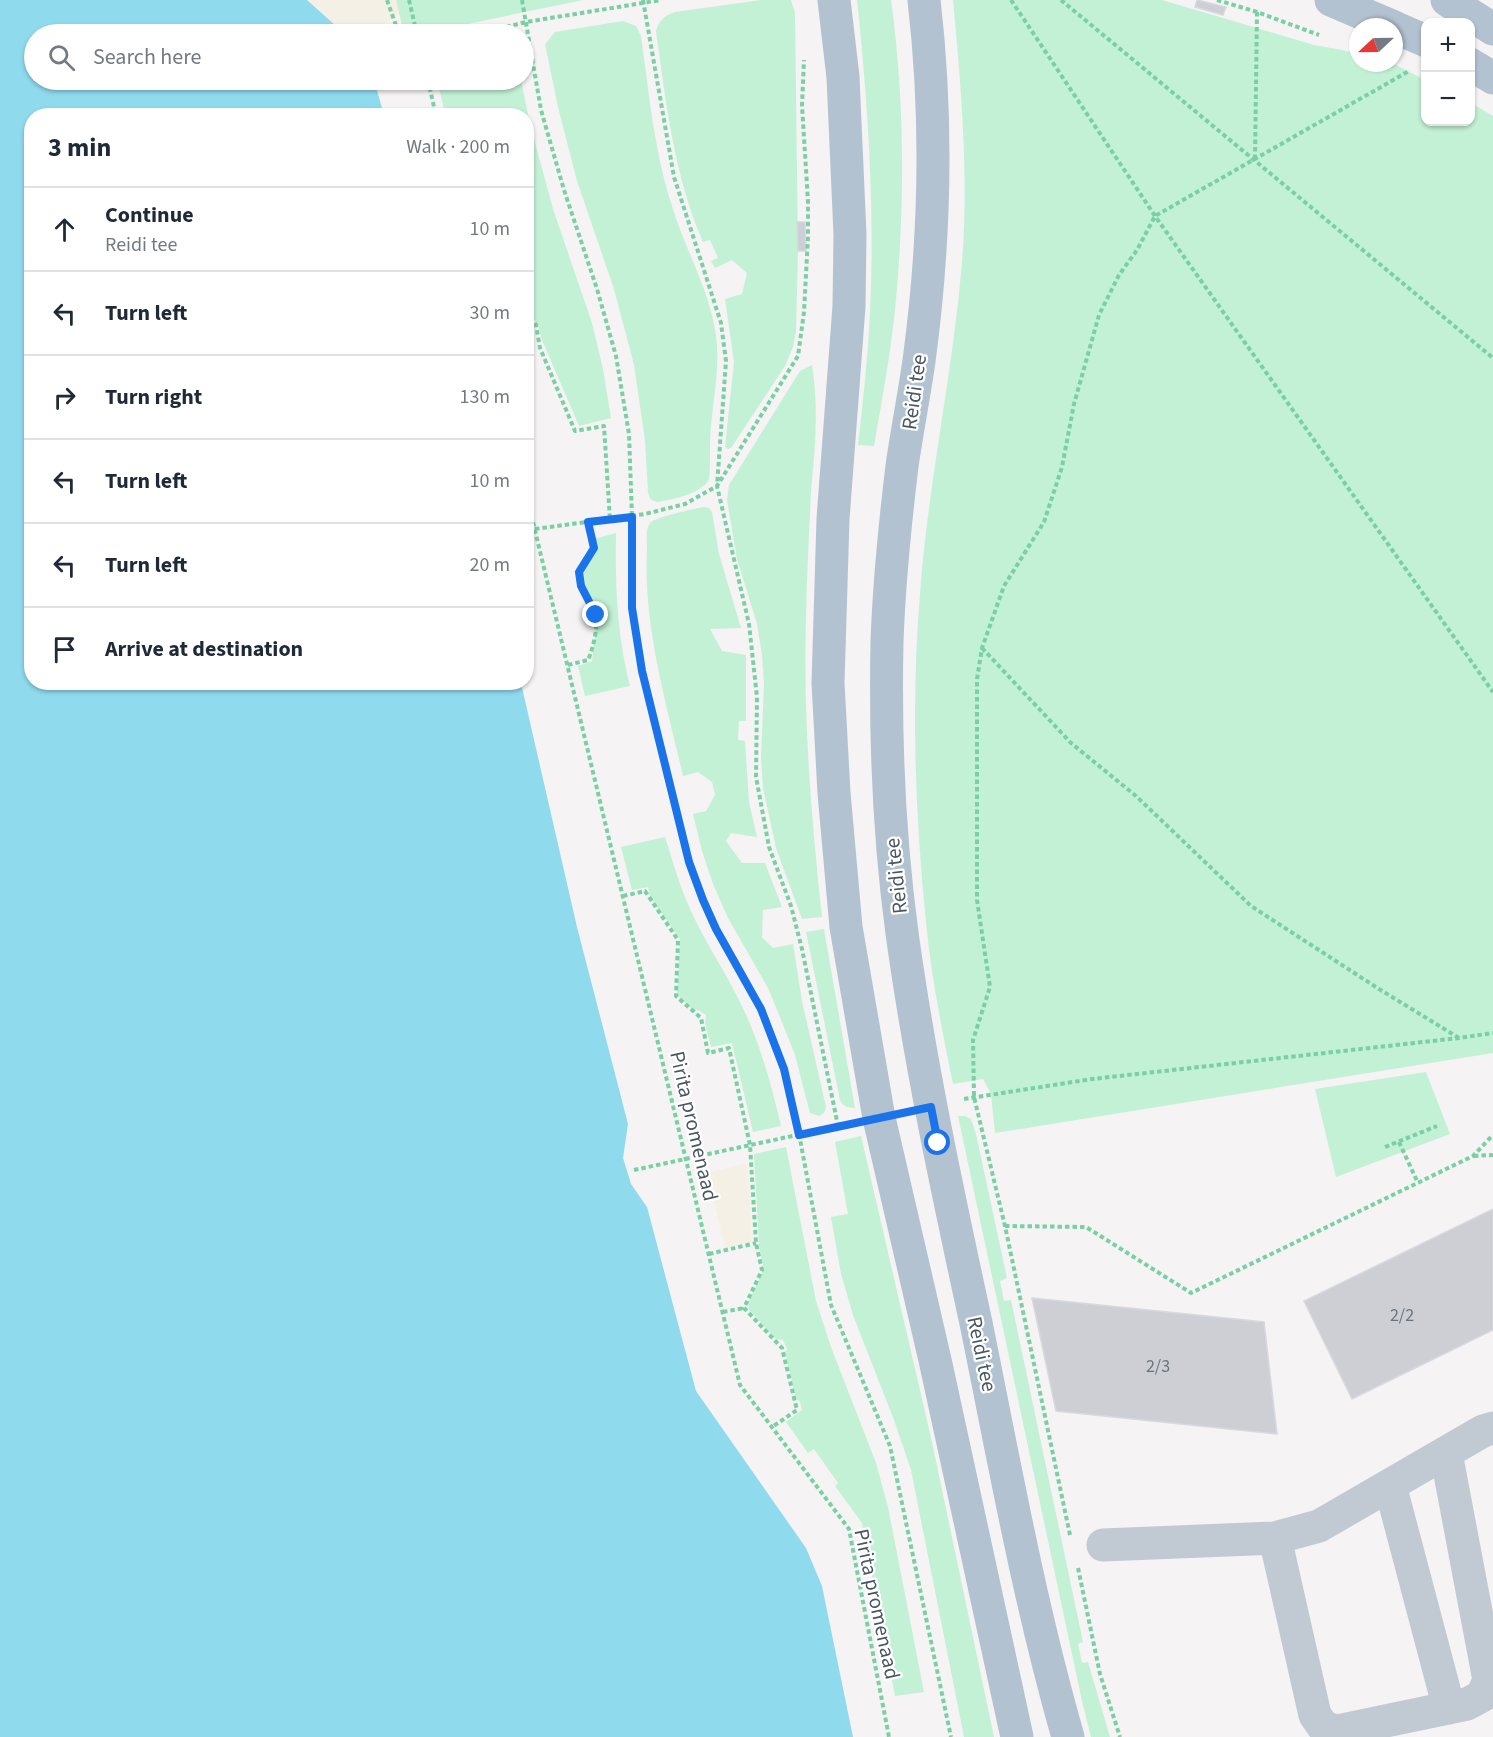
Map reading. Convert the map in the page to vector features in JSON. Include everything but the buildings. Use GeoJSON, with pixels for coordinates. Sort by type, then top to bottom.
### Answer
{"type":"FeatureCollection","features":[{"type":"Feature","properties":{"kind":"main road"},"geometry":{"type":"LineString","coordinates":[[834,0],[843,76],[850,235],[849,306],[833,519],[828,683],[834,793],[846,927],[879,1118],[935,1360],[1017,1737]]}},
{"type":"Feature","properties":{"kind":"main road","name":"Reidi tee"},"geometry":{"type":"LineString","coordinates":[[924,0],[933,133],[932,208],[919,360],[902,467],[888,641],[888,738],[892,834],[902,931],[931,1107],[1012,1496],[1053,1683],[1068,1737]]}},
{"type":"Feature","properties":{"kind":"main road"},"geometry":{"type":"LineString","coordinates":[[1331,0],[1373,18]]}},
{"type":"Feature","properties":{"kind":"main road"},"geometry":{"type":"LineString","coordinates":[[1447,0],[1493,29]]}},
{"type":"Feature","properties":{"kind":"main road"},"geometry":{"type":"LineString","coordinates":[[1403,37],[1419,55]]}},
{"type":"Feature","properties":{"kind":"main road"},"geometry":{"type":"LineString","coordinates":[[1475,67],[1493,78]]}},
{"type":"Feature","properties":{"kind":"lane"},"geometry":{"type":"LineString","coordinates":[[1089,1553],[1275,1538],[1319,1526],[1483,1431],[1493,1428]]}},
{"type":"Feature","properties":{"kind":"lane"},"geometry":{"type":"LineString","coordinates":[[1275,1538],[1315,1715],[1324,1728],[1338,1731],[1467,1704],[1482,1696],[1489,1680],[1446,1453]]}},
{"type":"Feature","properties":{"kind":"lane"},"geometry":{"type":"LineString","coordinates":[[1390,1485],[1449,1708]]}},
{"type":"Feature","properties":{"kind":"path"},"geometry":{"type":"LineString","coordinates":[[387,0],[395,24]]}},
{"type":"Feature","properties":{"kind":"path"},"geometry":{"type":"LineString","coordinates":[[409,0],[415,24]]}},
{"type":"Feature","properties":{"kind":"path"},"geometry":{"type":"LineString","coordinates":[[522,0],[526,22]]}},
{"type":"Feature","properties":{"kind":"path"},"geometry":{"type":"LineString","coordinates":[[518,24],[644,1],[661,0]]}},
{"type":"Feature","properties":{"kind":"path"},"geometry":{"type":"LineString","coordinates":[[1011,0],[1155,216],[1493,692]]}},
{"type":"Feature","properties":{"kind":"path"},"geometry":{"type":"LineString","coordinates":[[1061,0],[1493,358]]}},
{"type":"Feature","properties":{"kind":"path"},"geometry":{"type":"LineString","coordinates":[[1216,0],[1328,36]]}},
{"type":"Feature","properties":{"kind":"path"},"geometry":{"type":"LineString","coordinates":[[644,1],[674,177],[721,323],[726,362],[717,486],[749,624],[757,697],[756,777],[769,847],[791,906],[802,949],[838,1126]]}},
{"type":"Feature","properties":{"kind":"path"},"geometry":{"type":"LineString","coordinates":[[1255,160],[1257,12]]}},
{"type":"Feature","properties":{"kind":"path"},"geometry":{"type":"LineString","coordinates":[[535,529],[632,517],[685,504],[717,486],[798,356],[804,312],[808,237],[802,105],[804,53]]}},
{"type":"Feature","properties":{"kind":"path"},"geometry":{"type":"LineString","coordinates":[[1071,1537],[1005,1226],[975,1097],[973,1040],[990,987],[977,900],[977,679],[982,648],[1005,586],[1044,522],[1062,467],[1074,404],[1099,315],[1119,275],[1137,250],[1155,216],[1255,160],[1419,55]]}},
{"type":"Feature","properties":{"kind":"path"},"geometry":{"type":"LineString","coordinates":[[534,69],[541,110],[616,356],[629,434],[632,608],[642,671],[689,862],[716,929],[761,1009],[784,1069],[799,1135],[831,1305],[890,1446],[951,1737]]}},
{"type":"Feature","properties":{"kind":"path"},"geometry":{"type":"LineString","coordinates":[[430,90],[434,108]]}},
{"type":"Feature","properties":{"kind":"path"},"geometry":{"type":"LineString","coordinates":[[534,322],[540,348],[575,431],[604,426],[610,520]]}},
{"type":"Feature","properties":{"kind":"path"},"geometry":{"type":"LineString","coordinates":[[568,665],[588,660],[593,648],[596,615],[581,586],[579,572],[594,548],[588,522]]}},
{"type":"Feature","properties":{"kind":"path","name":"Pirita promenaad"},"geometry":{"type":"LineString","coordinates":[[534,525],[740,1385],[849,1529],[889,1737]]}},
{"type":"Feature","properties":{"kind":"path"},"geometry":{"type":"LineString","coordinates":[[982,648],[1071,743],[1136,796],[1251,906],[1459,1038]]}},
{"type":"Feature","properties":{"kind":"path"},"geometry":{"type":"LineString","coordinates":[[623,896],[645,891],[678,940],[676,996],[701,1018],[708,1053],[729,1048],[750,1145],[756,1243],[762,1270],[744,1308]]}},
{"type":"Feature","properties":{"kind":"path"},"geometry":{"type":"LineString","coordinates":[[931,1107],[975,1097],[1092,1079],[1493,1033]]}},
{"type":"Feature","properties":{"kind":"path"},"geometry":{"type":"LineString","coordinates":[[634,1170],[879,1118]]}},
{"type":"Feature","properties":{"kind":"path"},"geometry":{"type":"LineString","coordinates":[[1385,1147],[1437,1126]]}},
{"type":"Feature","properties":{"kind":"path"},"geometry":{"type":"LineString","coordinates":[[1005,1226],[1086,1227],[1191,1293],[1473,1156],[1493,1135]]}},
{"type":"Feature","properties":{"kind":"path"},"geometry":{"type":"LineString","coordinates":[[1399,1142],[1418,1183]]}},
{"type":"Feature","properties":{"kind":"path"},"geometry":{"type":"LineString","coordinates":[[1473,1156],[1493,1155]]}},
{"type":"Feature","properties":{"kind":"path"},"geometry":{"type":"LineString","coordinates":[[709,1254],[756,1243]]}},
{"type":"Feature","properties":{"kind":"path"},"geometry":{"type":"LineString","coordinates":[[723,1312],[744,1308]]}},
{"type":"Feature","properties":{"kind":"path"},"geometry":{"type":"LineString","coordinates":[[744,1308],[782,1348],[796,1410],[772,1427]]}},
{"type":"Feature","properties":{"kind":"path"},"geometry":{"type":"LineString","coordinates":[[1089,1553],[1100,1674],[1120,1737]]}},
{"type":"Feature","properties":{"kind":"green space"},"geometry":{"type":"Polygon","coordinates":[[[396,0],[583,0],[467,24],[402,24],[396,0]]]}},
{"type":"Feature","properties":{"kind":"green space"},"geometry":{"type":"Polygon","coordinates":[[[761,0],[791,0],[795,13],[798,251],[796,332],[785,366],[731,448],[728,449],[725,447],[734,362],[725,299],[742,294],[747,273],[732,260],[715,268],[711,261],[718,258],[710,240],[703,242],[693,217],[672,138],[656,31],[662,19],[675,12],[761,0]]]}},
{"type":"Feature","properties":{"kind":"green space"},"geometry":{"type":"Polygon","coordinates":[[[857,0],[891,0],[901,108],[902,180],[897,288],[874,446],[858,445],[869,329],[872,235],[867,117],[857,0]]]}},
{"type":"Feature","properties":{"kind":"green space"},"geometry":{"type":"Polygon","coordinates":[[[953,0],[1162,0],[1314,45],[1349,51],[1349,72],[1403,72],[1403,69],[1421,78],[1421,126],[1475,126],[1475,105],[1493,116],[1493,1053],[995,1133],[991,1094],[983,1079],[953,1084],[928,942],[919,840],[915,717],[917,635],[924,552],[953,345],[962,262],[965,197],[959,65],[953,0]]]}},
{"type":"Feature","properties":{"kind":"green space"},"geometry":{"type":"Polygon","coordinates":[[[623,21],[636,26],[641,36],[653,121],[666,185],[677,222],[708,301],[717,346],[710,432],[709,480],[692,493],[657,502],[650,499],[648,492],[645,440],[634,365],[614,289],[577,181],[545,44],[555,32],[623,21]]]}},
{"type":"Feature","properties":{"kind":"green space"},"geometry":{"type":"Polygon","coordinates":[[[439,90],[523,90],[527,108],[444,108],[439,90]]]}},
{"type":"Feature","properties":{"kind":"green space"},"geometry":{"type":"Polygon","coordinates":[[[534,139],[553,209],[592,323],[611,418],[579,426],[542,340],[534,319],[534,139]]]}},
{"type":"Feature","properties":{"kind":"green space"},"geometry":{"type":"Polygon","coordinates":[[[812,365],[816,428],[807,570],[805,654],[811,804],[822,917],[802,919],[776,848],[763,788],[762,655],[757,624],[737,559],[727,500],[729,485],[800,371],[812,365]]]}},
{"type":"Feature","properties":{"kind":"green space"},"geometry":{"type":"Polygon","coordinates":[[[704,507],[709,508],[712,512],[719,554],[741,628],[710,629],[722,651],[746,655],[746,721],[739,721],[738,740],[745,741],[749,802],[757,837],[731,833],[726,841],[742,863],[765,863],[782,907],[763,910],[762,937],[773,948],[793,944],[802,1001],[826,1107],[824,1113],[819,1116],[810,1113],[795,1055],[768,988],[728,918],[713,884],[693,814],[706,811],[715,795],[712,782],[698,772],[683,776],[657,663],[647,578],[648,528],[651,522],[660,518],[704,507]]]}},
{"type":"Feature","properties":{"kind":"green space"},"geometry":{"type":"Polygon","coordinates":[[[616,533],[618,610],[622,648],[630,686],[585,696],[578,666],[592,661],[597,615],[583,587],[581,572],[596,549],[594,539],[616,533]]]}},
{"type":"Feature","properties":{"kind":"green space"},"geometry":{"type":"Polygon","coordinates":[[[665,837],[693,915],[754,1033],[781,1126],[753,1132],[732,1043],[711,1047],[705,1023],[706,1015],[698,1010],[694,1011],[677,995],[680,939],[650,897],[648,887],[632,890],[621,847],[665,837]]]}},
{"type":"Feature","properties":{"kind":"green space"},"geometry":{"type":"Polygon","coordinates":[[[824,929],[855,1108],[842,1104],[840,1100],[806,932],[824,929]]]}},
{"type":"Feature","properties":{"kind":"green space"},"geometry":{"type":"Polygon","coordinates":[[[1426,1072],[1450,1134],[1336,1177],[1315,1089],[1426,1072]]]}},
{"type":"Feature","properties":{"kind":"green space"},"geometry":{"type":"Polygon","coordinates":[[[958,1116],[971,1119],[976,1134],[1007,1278],[1000,1281],[1004,1301],[1011,1300],[1083,1642],[1078,1644],[1082,1663],[1088,1662],[1110,1737],[1091,1737],[1082,1701],[958,1116]]]}},
{"type":"Feature","properties":{"kind":"green space"},"geometry":{"type":"Polygon","coordinates":[[[861,1136],[932,1442],[994,1737],[964,1737],[911,1470],[853,1315],[841,1274],[831,1217],[848,1214],[835,1142],[861,1136]]]}},
{"type":"Feature","properties":{"kind":"green space"},"geometry":{"type":"Polygon","coordinates":[[[786,1147],[816,1301],[831,1347],[876,1463],[888,1507],[924,1692],[895,1696],[862,1523],[835,1486],[838,1483],[814,1449],[808,1453],[786,1422],[802,1410],[796,1398],[785,1352],[787,1349],[783,1340],[776,1339],[749,1310],[748,1303],[764,1269],[759,1246],[754,1154],[786,1147]]]}},
{"type":"Feature","properties":{"kind":"sand"},"geometry":{"type":"Polygon","coordinates":[[[307,0],[396,0],[399,14],[384,24],[334,24],[307,0]]]}},
{"type":"Feature","properties":{"kind":"sand"},"geometry":{"type":"Polygon","coordinates":[[[747,1163],[752,1242],[725,1248],[707,1173],[747,1163]]]}},
{"type":"Feature","properties":{"kind":"water"},"geometry":{"type":"Polygon","coordinates":[[[0,0],[307,0],[334,24],[24,24],[24,90],[377,90],[382,108],[24,108],[24,690],[523,690],[577,927],[628,1124],[623,1158],[631,1184],[647,1207],[696,1391],[806,1548],[822,1586],[853,1737],[0,1737],[0,0]]]}},
{"type":"Feature","properties":{"kind":"route"},"geometry":{"type":"LineString","coordinates":[[596,615],[581,586],[579,572],[594,548],[588,522],[632,517],[632,608],[642,671],[689,862],[716,929],[761,1009],[784,1069],[799,1135],[931,1107],[938,1143]]}}]}
